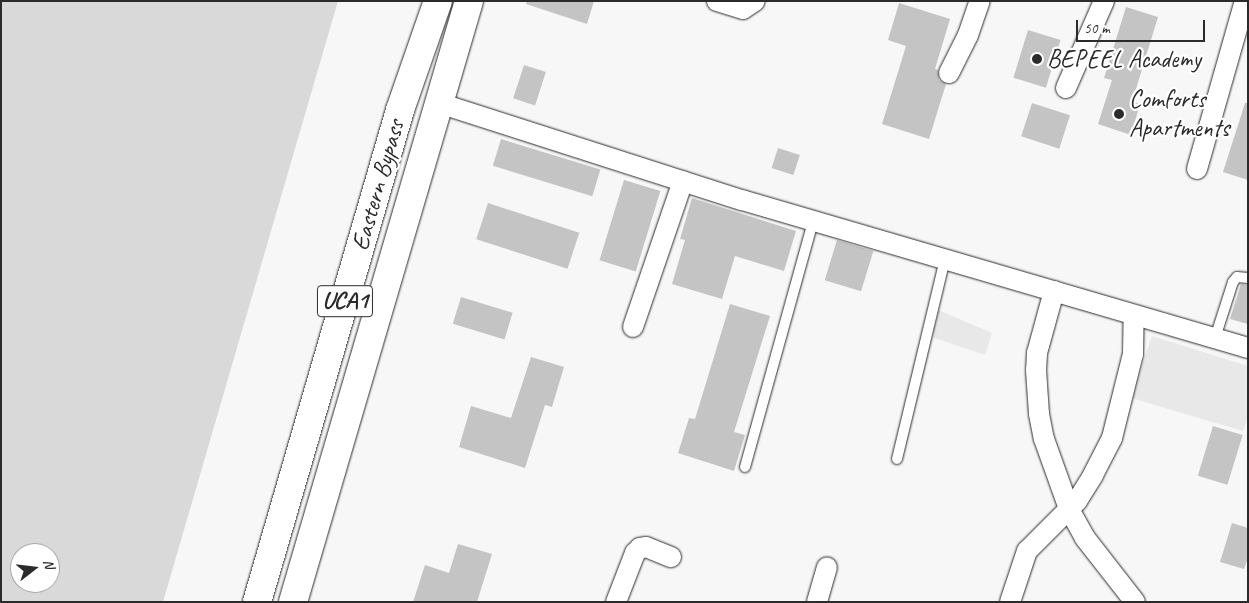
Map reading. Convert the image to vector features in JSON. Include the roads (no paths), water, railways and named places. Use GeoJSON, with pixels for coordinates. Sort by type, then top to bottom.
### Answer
{"type":"FeatureCollection","features":[{"type":"Feature","properties":{"kind":"main road","name":"Eastern Bypass"},"geometry":{"type":"LineString","coordinates":[[257,602],[400,110],[438,1]]}},
{"type":"Feature","properties":{"kind":"main road","name":"Eastern Bypass"},"geometry":{"type":"LineString","coordinates":[[296,601],[469,1]]}},
{"type":"Feature","properties":{"kind":"street"},"geometry":{"type":"LineString","coordinates":[[717,1],[742,9],[754,1]]}},
{"type":"Feature","properties":{"kind":"street"},"geometry":{"type":"LineString","coordinates":[[949,73],[968,36],[980,1]]}},
{"type":"Feature","properties":{"kind":"street"},"geometry":{"type":"LineString","coordinates":[[1066,88],[1104,1]]}},
{"type":"Feature","properties":{"kind":"street"},"geometry":{"type":"LineString","coordinates":[[1197,169],[1246,1]]}},
{"type":"Feature","properties":{"kind":"street"},"geometry":{"type":"LineString","coordinates":[[439,103],[813,221],[1248,348]]}},
{"type":"Feature","properties":{"kind":"street"},"geometry":{"type":"LineString","coordinates":[[633,327],[683,181]]}},
{"type":"Feature","properties":{"kind":"street"},"geometry":{"type":"LineString","coordinates":[[1054,291],[1037,353],[1036,390],[1044,439],[1068,509],[1085,538],[1135,602]]}},
{"type":"Feature","properties":{"kind":"street"},"geometry":{"type":"LineString","coordinates":[[1010,602],[1027,551],[1077,501],[1112,438],[1133,354],[1134,315]]}},
{"type":"Feature","properties":{"kind":"street"},"geometry":{"type":"LineString","coordinates":[[616,602],[635,553],[640,548],[646,547],[671,557]]}},
{"type":"Feature","properties":{"kind":"street"},"geometry":{"type":"LineString","coordinates":[[817,602],[827,567]]}},
{"type":"Feature","properties":{"kind":"lane"},"geometry":{"type":"LineString","coordinates":[[745,467],[813,221]]}},
{"type":"Feature","properties":{"kind":"lane"},"geometry":{"type":"LineString","coordinates":[[897,459],[945,259]]}},
{"type":"Feature","properties":{"kind":"lane"},"geometry":{"type":"LineString","coordinates":[[1215,338],[1233,282],[1237,277],[1248,278]]}},
{"type":"Feature","properties":{"kind":"place","name":"BEPEEL Academy"},"geometry":{"type":"Point","coordinates":[1037,59]}},
{"type":"Feature","properties":{"kind":"place","name":"Comforts Apartments"},"geometry":{"type":"Point","coordinates":[1119,114]}}]}
